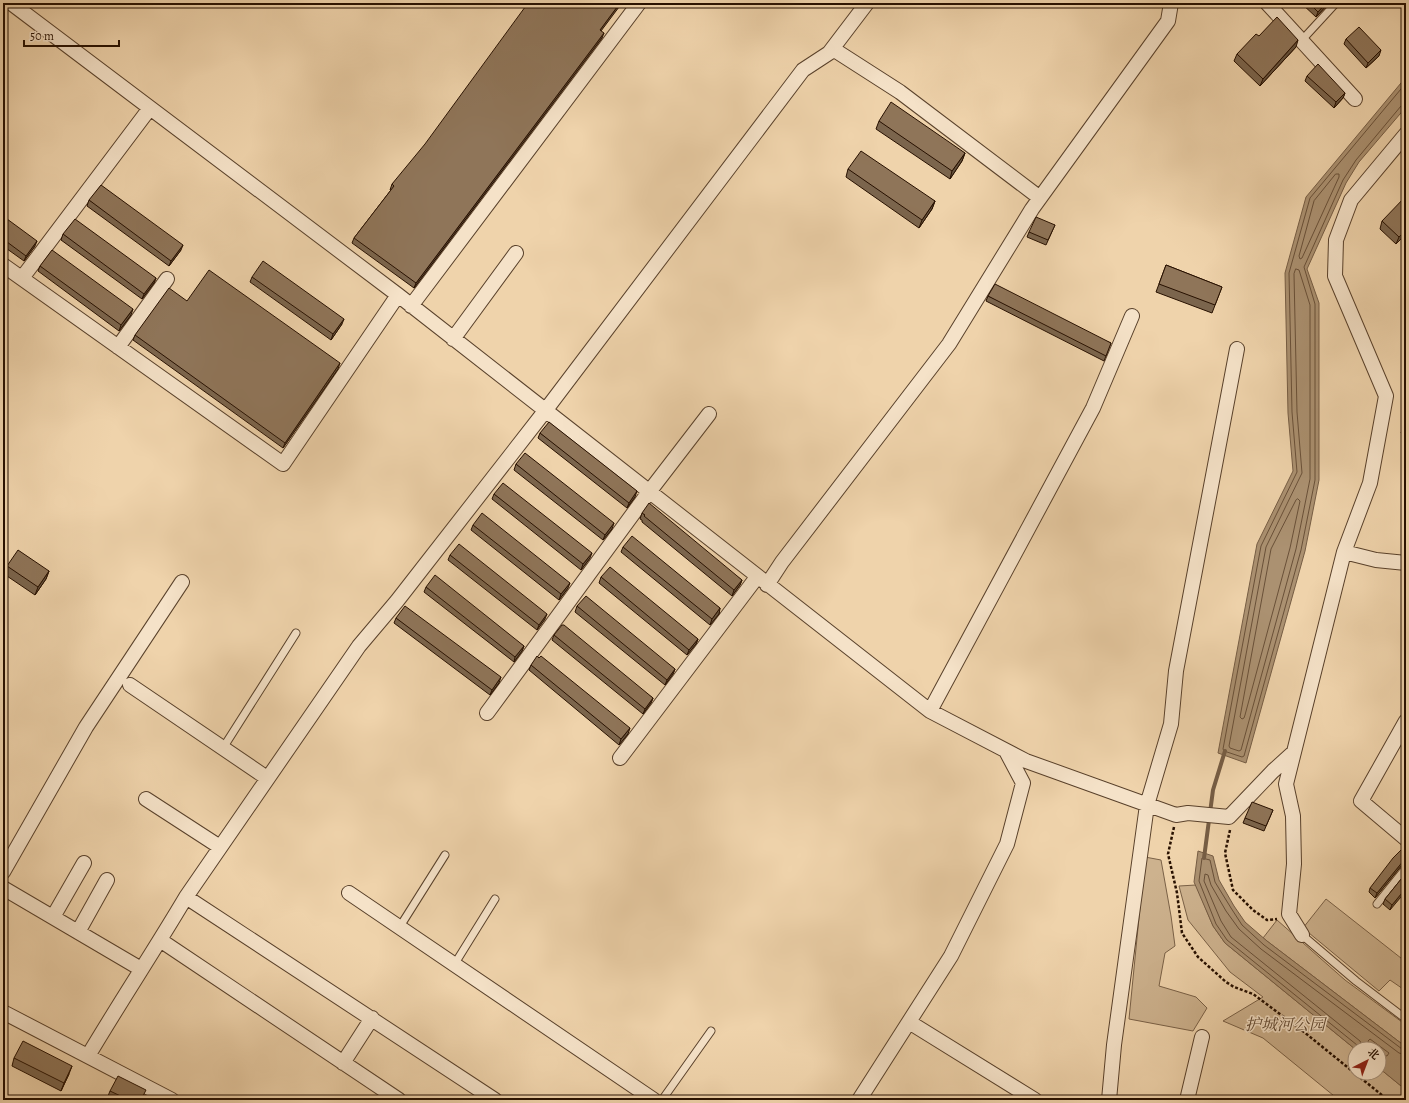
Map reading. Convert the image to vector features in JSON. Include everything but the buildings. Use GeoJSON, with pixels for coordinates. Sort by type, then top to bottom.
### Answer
{"type":"FeatureCollection","features":[{"type":"Feature","properties":{"kind":"street"},"geometry":{"type":"LineString","coordinates":[[11,3],[398,295],[930,711],[1026,761],[1147,805],[1182,814],[1231,815],[1273,771],[1294,752]]}},
{"type":"Feature","properties":{"kind":"street"},"geometry":{"type":"LineString","coordinates":[[411,306],[639,3]]}},
{"type":"Feature","properties":{"kind":"street"},"geometry":{"type":"LineString","coordinates":[[88,1056],[119,1003],[142,969],[186,897],[359,646],[397,601],[545,410],[803,70],[829,53],[867,3]]}},
{"type":"Feature","properties":{"kind":"street"},"geometry":{"type":"LineString","coordinates":[[620,758],[762,581],[786,556],[949,344],[1040,198],[1168,21],[1171,3]]}},
{"type":"Feature","properties":{"kind":"street"},"geometry":{"type":"LineString","coordinates":[[1267,3],[1355,98]]}},
{"type":"Feature","properties":{"kind":"street"},"geometry":{"type":"LineString","coordinates":[[833,48],[900,92],[1040,198]]}},
{"type":"Feature","properties":{"kind":"street"},"geometry":{"type":"LineString","coordinates":[[22,278],[150,108]]}},
{"type":"Feature","properties":{"kind":"street"},"geometry":{"type":"LineString","coordinates":[[1302,935],[1288,914],[1294,864],[1293,816],[1286,784],[1344,552],[1370,483],[1386,396],[1335,276],[1336,240],[1351,200],[1406,134]]}},
{"type":"Feature","properties":{"kind":"street"},"geometry":{"type":"LineString","coordinates":[[453,339],[516,253]]}},
{"type":"Feature","properties":{"kind":"street"},"geometry":{"type":"LineString","coordinates":[[3,265],[283,464],[398,295]]}},
{"type":"Feature","properties":{"kind":"street"},"geometry":{"type":"LineString","coordinates":[[118,347],[167,279]]}},
{"type":"Feature","properties":{"kind":"street"},"geometry":{"type":"LineString","coordinates":[[930,711],[1093,408],[1132,316]]}},
{"type":"Feature","properties":{"kind":"street"},"geometry":{"type":"LineString","coordinates":[[1109,1100],[1114,1045],[1147,805],[1171,724],[1176,671],[1237,349]]}},
{"type":"Feature","properties":{"kind":"street"},"geometry":{"type":"LineString","coordinates":[[487,713],[649,492],[709,414]]}},
{"type":"Feature","properties":{"kind":"street"},"geometry":{"type":"LineString","coordinates":[[1344,552],[1376,560],[1406,563]]}},
{"type":"Feature","properties":{"kind":"street"},"geometry":{"type":"LineString","coordinates":[[3,872],[86,727],[182,582]]}},
{"type":"Feature","properties":{"kind":"street"},"geometry":{"type":"LineString","coordinates":[[130,686],[267,778]]}},
{"type":"Feature","properties":{"kind":"street"},"geometry":{"type":"LineString","coordinates":[[1406,721],[1361,801],[1406,839]]}},
{"type":"Feature","properties":{"kind":"street"},"geometry":{"type":"LineString","coordinates":[[859,1100],[951,956],[1007,844],[1023,783],[1006,751]]}},
{"type":"Feature","properties":{"kind":"street"},"geometry":{"type":"LineString","coordinates":[[146,799],[220,847]]}},
{"type":"Feature","properties":{"kind":"street"},"geometry":{"type":"LineString","coordinates":[[53,917],[84,863]]}},
{"type":"Feature","properties":{"kind":"street"},"geometry":{"type":"LineString","coordinates":[[78,932],[107,880]]}},
{"type":"Feature","properties":{"kind":"street"},"geometry":{"type":"LineString","coordinates":[[3,888],[142,969]]}},
{"type":"Feature","properties":{"kind":"street"},"geometry":{"type":"LineString","coordinates":[[348,893],[654,1100]]}},
{"type":"Feature","properties":{"kind":"street"},"geometry":{"type":"LineString","coordinates":[[186,897],[495,1100]]}},
{"type":"Feature","properties":{"kind":"street"},"geometry":{"type":"LineString","coordinates":[[160,940],[399,1100]]}},
{"type":"Feature","properties":{"kind":"street"},"geometry":{"type":"LineString","coordinates":[[3,1012],[172,1100]]}},
{"type":"Feature","properties":{"kind":"street"},"geometry":{"type":"LineString","coordinates":[[343,1063],[372,1018]]}},
{"type":"Feature","properties":{"kind":"street"},"geometry":{"type":"LineString","coordinates":[[909,1022],[1034,1100]]}},
{"type":"Feature","properties":{"kind":"street"},"geometry":{"type":"LineString","coordinates":[[1187,1100],[1202,1037]]}},
{"type":"Feature","properties":{"kind":"lane"},"geometry":{"type":"LineString","coordinates":[[1302,40],[1336,3]]}},
{"type":"Feature","properties":{"kind":"lane"},"geometry":{"type":"LineString","coordinates":[[223,748],[296,633]]}},
{"type":"Feature","properties":{"kind":"lane"},"geometry":{"type":"LineString","coordinates":[[399,928],[445,855]]}},
{"type":"Feature","properties":{"kind":"lane"},"geometry":{"type":"LineString","coordinates":[[1377,904],[1406,868]]}},
{"type":"Feature","properties":{"kind":"lane"},"geometry":{"type":"LineString","coordinates":[[454,964],[495,899]]}},
{"type":"Feature","properties":{"kind":"lane"},"geometry":{"type":"LineString","coordinates":[[1302,935],[1356,981],[1406,1019]]}},
{"type":"Feature","properties":{"kind":"lane"},"geometry":{"type":"LineString","coordinates":[[662,1100],[711,1031]]}},
{"type":"Feature","properties":{"kind":"path"},"geometry":{"type":"LineString","coordinates":[[1182,814],[1168,854],[1177,893],[1182,933],[1198,957],[1226,982],[1234,987],[1253,994],[1304,1032],[1388,1100]]}},
{"type":"Feature","properties":{"kind":"path"},"geometry":{"type":"LineString","coordinates":[[1231,815],[1225,853],[1233,890],[1253,910],[1267,920],[1291,918]]}},
{"type":"Feature","properties":{"kind":"green space","name":"护城河公园"},"geometry":{"type":"Polygon","coordinates":[[[1145,857],[1161,860],[1175,946],[1165,953],[1159,986],[1196,997],[1207,1008],[1193,1031],[1129,1019],[1145,857]]]}},
{"type":"Feature","properties":{"kind":"green space","name":"护城河公园"},"geometry":{"type":"Polygon","coordinates":[[[1196,885],[1213,926],[1225,943],[1347,1042],[1347,1081],[1387,1081],[1387,1075],[1406,1090],[1406,1100],[1339,1100],[1263,1038],[1223,1021],[1263,997],[1230,972],[1188,920],[1179,886],[1196,885]]]}},
{"type":"Feature","properties":{"kind":"green space"},"geometry":{"type":"Polygon","coordinates":[[[1326,899],[1406,962],[1406,991],[1390,980],[1379,991],[1303,928],[1326,899]]]}},
{"type":"Feature","properties":{"kind":"green space","name":"护城河公园"},"geometry":{"type":"Polygon","coordinates":[[[1277,920],[1345,980],[1406,1025],[1406,1047],[1263,938],[1277,920]]]}},
{"type":"Feature","properties":{"kind":"water"},"geometry":{"type":"Polygon","coordinates":[[[1406,77],[1406,107],[1359,162],[1346,183],[1307,269],[1319,303],[1319,480],[1305,551],[1246,763],[1218,753],[1257,544],[1293,471],[1288,413],[1285,273],[1306,197],[1406,77]]]}},
{"type":"Feature","properties":{"kind":"water"},"geometry":{"type":"Polygon","coordinates":[[[1198,851],[1213,856],[1219,880],[1245,922],[1267,941],[1406,1047],[1406,1090],[1387,1075],[1387,1041],[1347,1041],[1347,1042],[1225,943],[1213,926],[1194,882],[1198,851]]]}},
{"type":"Feature","properties":{"kind":"waterway"},"geometry":{"type":"LineString","coordinates":[[1204,858],[1213,790],[1225,751]]}}]}
